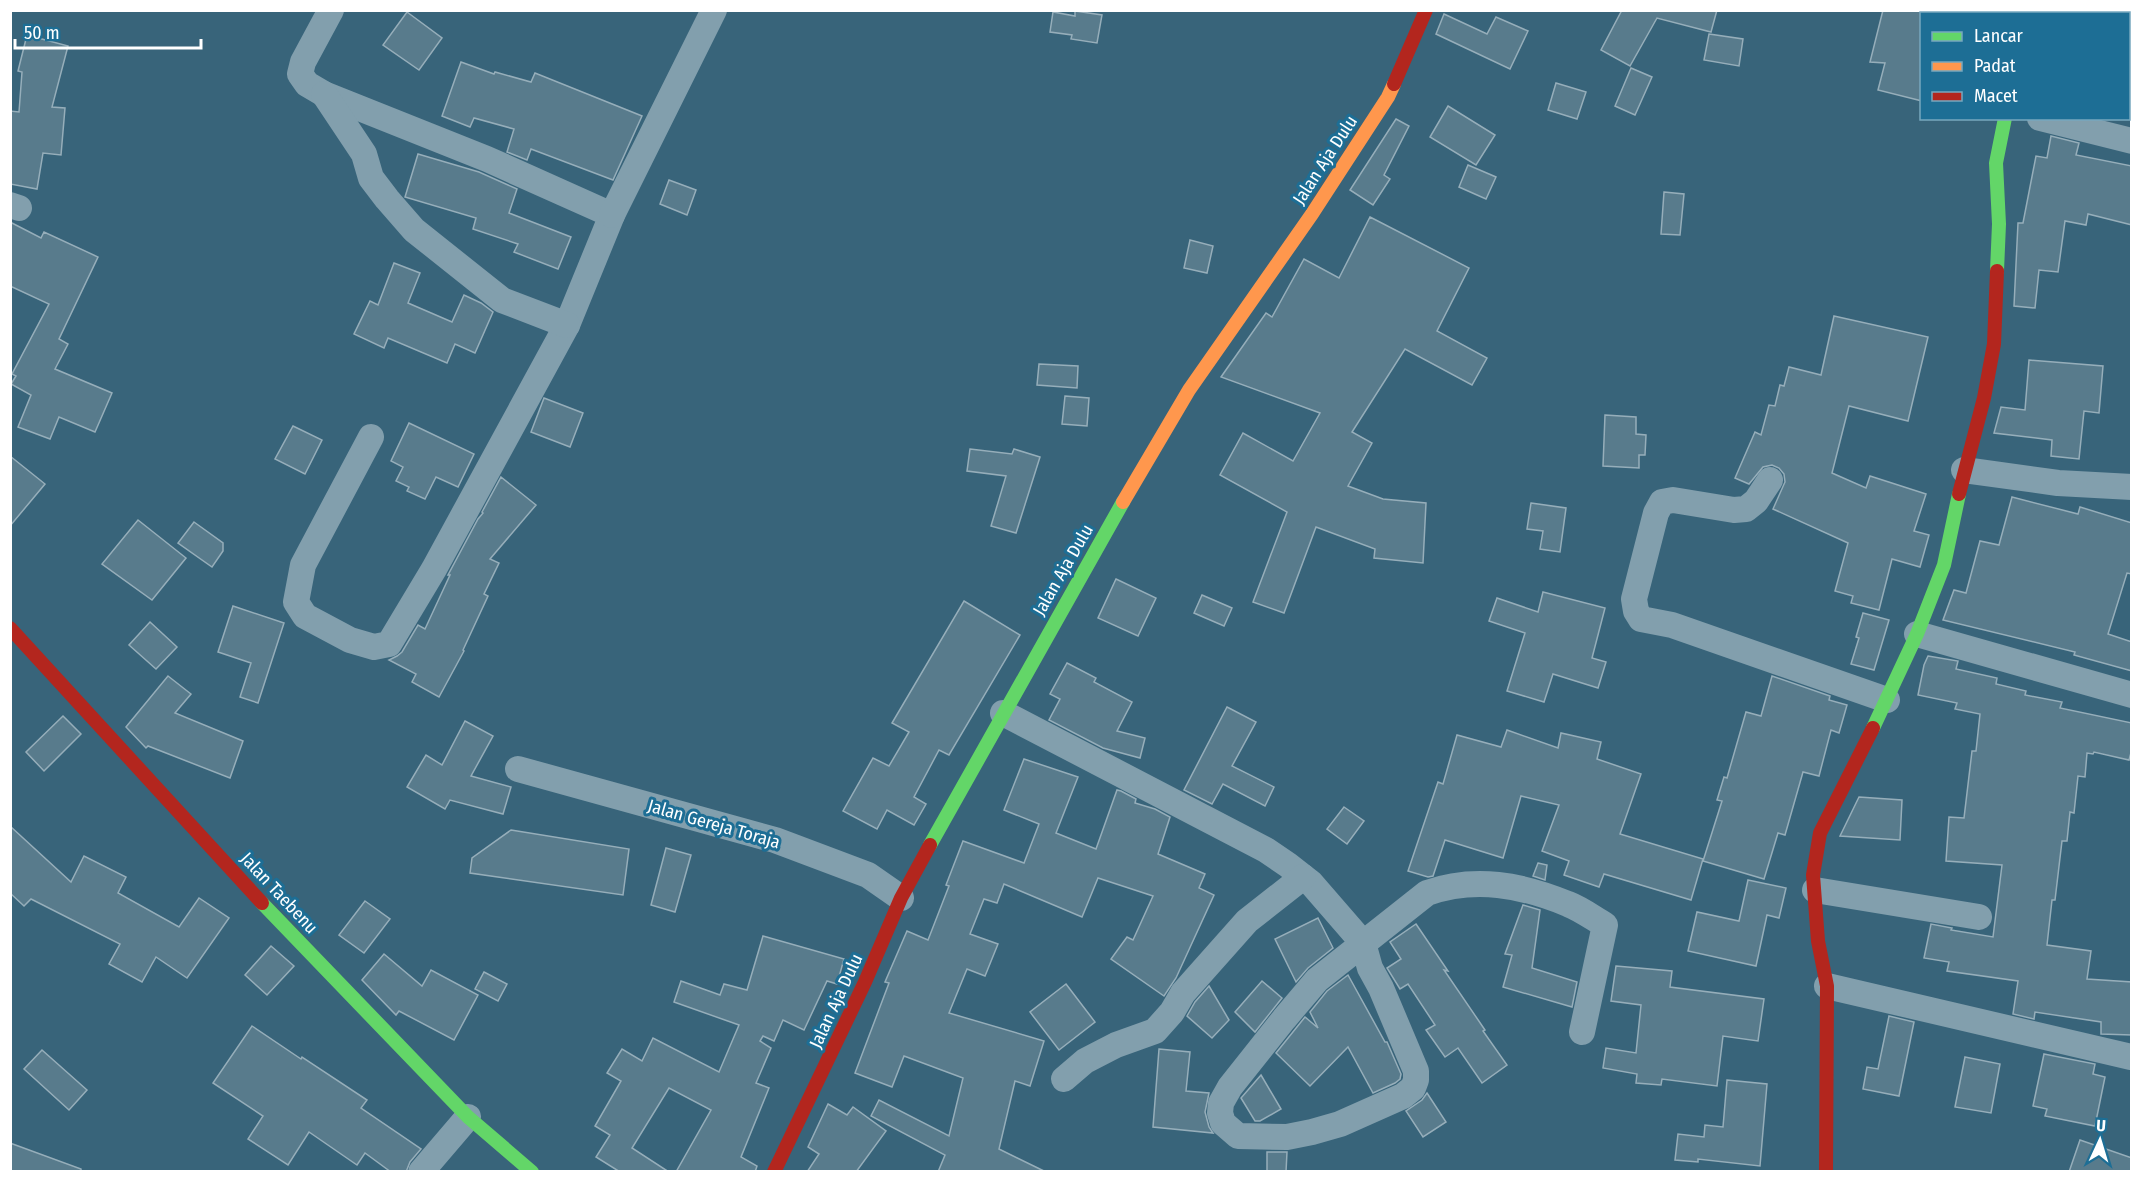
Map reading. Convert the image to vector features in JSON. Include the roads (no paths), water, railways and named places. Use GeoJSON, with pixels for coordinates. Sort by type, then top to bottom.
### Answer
{"type":"FeatureCollection","features":[{"type":"Feature","properties":{"kind":"street"},"geometry":{"type":"LineString","coordinates":[[331,10],[303,62],[300,74],[307,84],[324,94],[487,159],[612,215]]}},
{"type":"Feature","properties":{"kind":"street"},"geometry":{"type":"LineString","coordinates":[[371,437],[303,565],[296,602],[305,616],[350,640],[374,647],[389,644],[428,579],[567,325],[612,215],[714,10]]}},
{"type":"Feature","properties":{"kind":"street","name":"Jalan Aja Dulu"},"geometry":{"type":"LineString","coordinates":[[774,1172],[866,982],[901,898],[1092,555],[1189,390],[1312,214],[1388,97],[1426,10]]}},
{"type":"Feature","properties":{"kind":"street"},"geometry":{"type":"LineString","coordinates":[[324,94],[364,154],[371,178],[414,230],[502,300],[567,325]]}},
{"type":"Feature","properties":{"kind":"street"},"geometry":{"type":"LineString","coordinates":[[1826,1172],[1827,986],[1818,941],[1813,875],[1815,856],[1820,833],[1887,700],[1944,566],[1964,470],[1984,398],[1995,344],[1999,224],[1996,163],[2005,120]]}},
{"type":"Feature","properties":{"kind":"street"},"geometry":{"type":"LineString","coordinates":[[2048,120],[2132,141]]}},
{"type":"Feature","properties":{"kind":"street"},"geometry":{"type":"LineString","coordinates":[[1964,470],[2058,483],[2132,487]]}},
{"type":"Feature","properties":{"kind":"street"},"geometry":{"type":"LineString","coordinates":[[1770,480],[1756,501],[1746,509],[1734,510],[1673,500],[1662,502],[1656,513],[1634,599],[1636,611],[1641,619],[1672,625],[1887,700]]}},
{"type":"Feature","properties":{"kind":"street","name":"Jalan Taebenu"},"geometry":{"type":"LineString","coordinates":[[10,628],[261,902],[468,1117],[532,1172]]}},
{"type":"Feature","properties":{"kind":"street"},"geometry":{"type":"LineString","coordinates":[[1917,634],[2132,695]]}},
{"type":"Feature","properties":{"kind":"street"},"geometry":{"type":"LineString","coordinates":[[1004,713],[1266,850],[1303,876],[1363,943],[1370,968],[1381,988],[1416,1071],[1413,1088],[1403,1096],[1340,1124],[1312,1132],[1287,1137],[1238,1136],[1222,1124],[1220,1113],[1221,1103],[1230,1087],[1317,980],[1363,943],[1427,894],[1463,884],[1488,883],[1514,887],[1569,905],[1605,925],[1582,1032]]}},
{"type":"Feature","properties":{"kind":"street","name":"Jalan Gereja Toraja"},"geometry":{"type":"LineString","coordinates":[[518,769],[775,840],[868,875],[901,898]]}},
{"type":"Feature","properties":{"kind":"street"},"geometry":{"type":"LineString","coordinates":[[1064,1079],[1085,1061],[1116,1045],[1155,1031],[1172,1012],[1183,993],[1247,921],[1303,876]]}},
{"type":"Feature","properties":{"kind":"street"},"geometry":{"type":"LineString","coordinates":[[1815,890],[1979,917]]}},
{"type":"Feature","properties":{"kind":"street"},"geometry":{"type":"LineString","coordinates":[[1827,986],[2131,1057]]}},
{"type":"Feature","properties":{"kind":"street"},"geometry":{"type":"LineString","coordinates":[[421,1172],[468,1117]]}}]}
